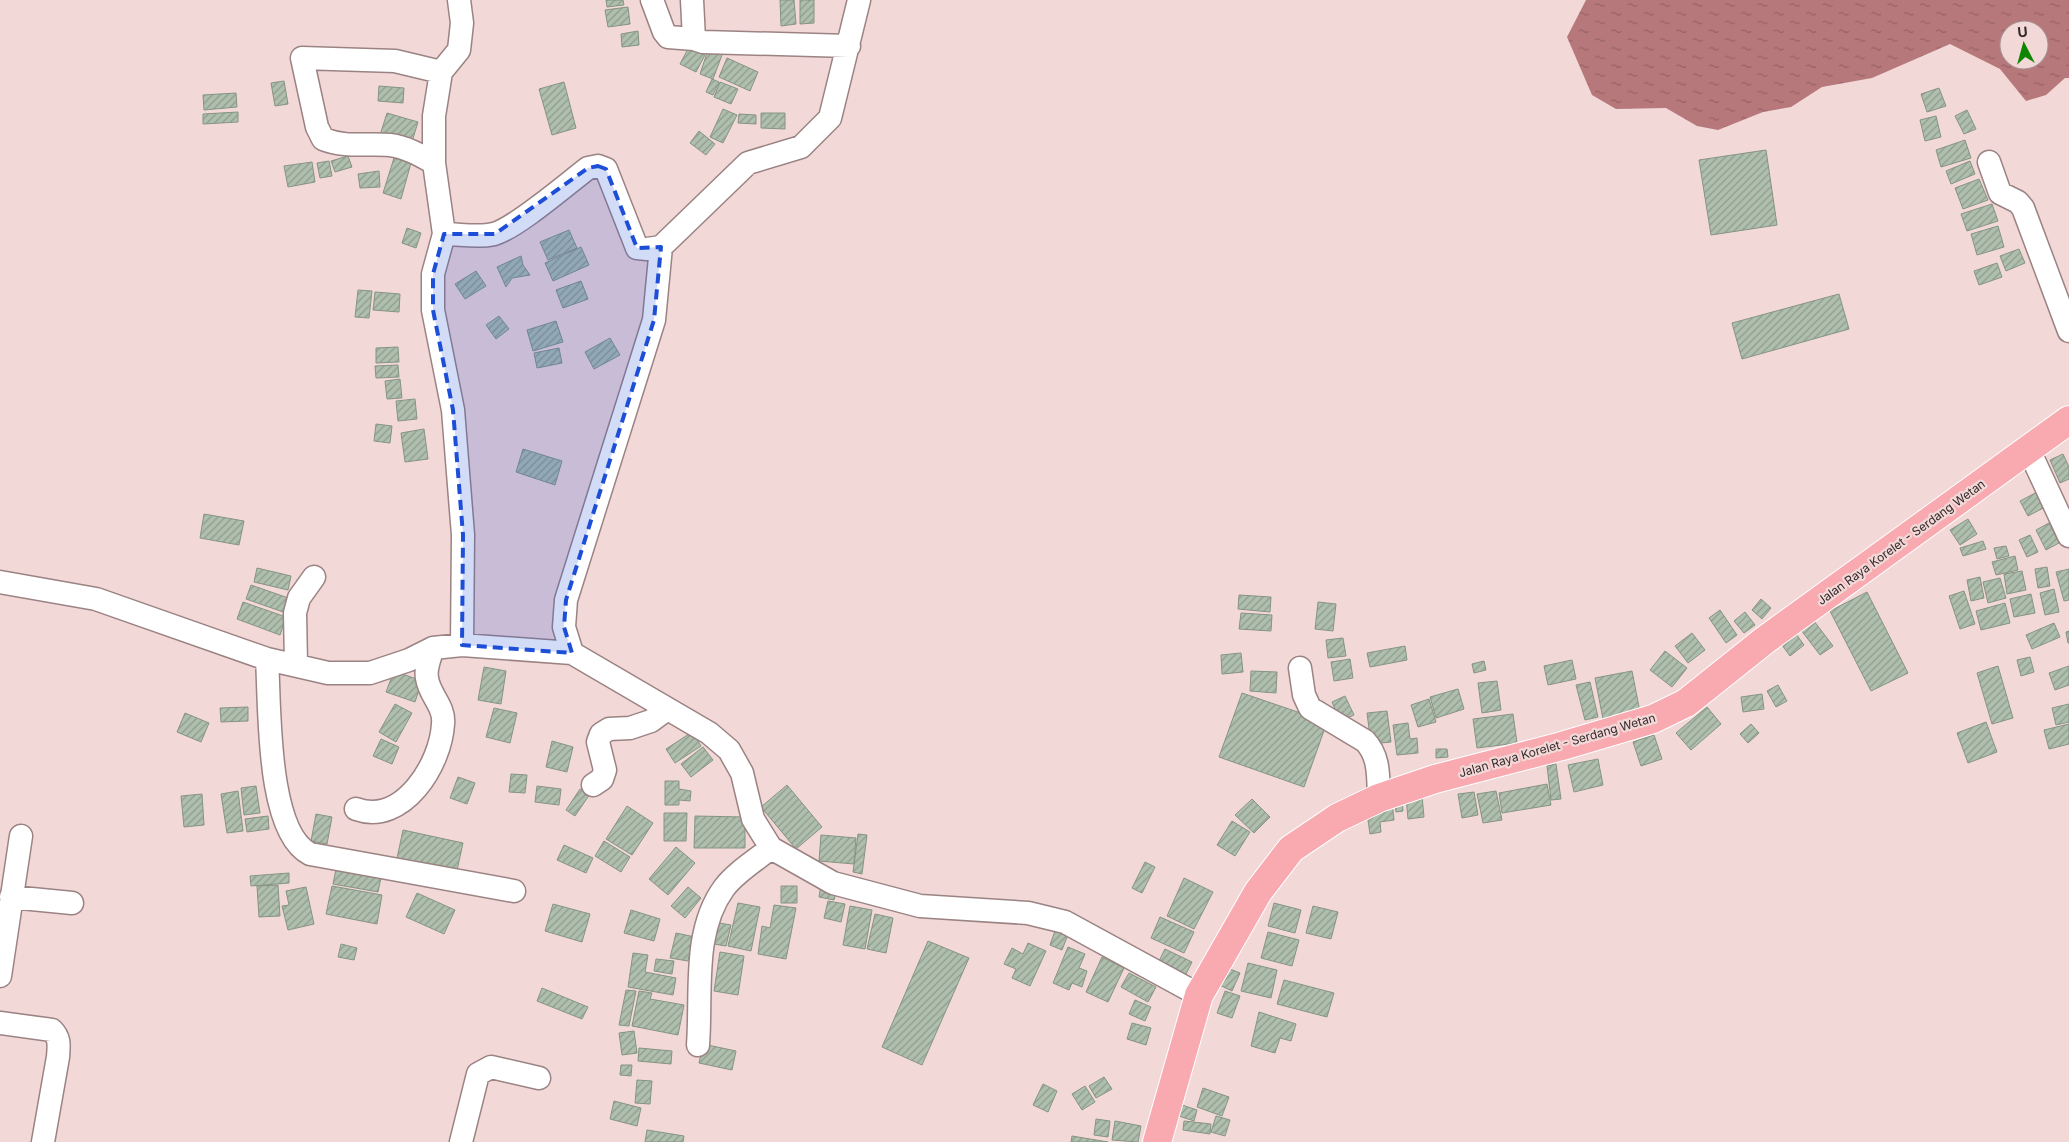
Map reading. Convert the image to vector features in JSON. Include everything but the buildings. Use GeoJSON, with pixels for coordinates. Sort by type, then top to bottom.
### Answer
{"type":"FeatureCollection","features":[{"type":"Feature","properties":{"kind":"main road","name":"Jalan Raya Korelet - Serdang Wetan"},"geometry":{"type":"LineString","coordinates":[[1158,1142],[1199,995],[1258,892],[1291,849],[1338,818],[1380,798],[1434,779],[1562,746],[1653,719],[1686,703],[1765,640],[2069,420]]}},
{"type":"Feature","properties":{"kind":"street"},"geometry":{"type":"LineString","coordinates":[[459,0],[462,23],[459,50],[441,72],[434,116],[434,163],[444,234],[433,274],[433,310],[453,410],[463,535],[462,645]]}},
{"type":"Feature","properties":{"kind":"street"},"geometry":{"type":"LineString","coordinates":[[652,0],[664,32],[668,36],[703,42],[849,46]]}},
{"type":"Feature","properties":{"kind":"street"},"geometry":{"type":"LineString","coordinates":[[692,0],[694,39]]}},
{"type":"Feature","properties":{"kind":"street"},"geometry":{"type":"LineString","coordinates":[[444,234],[479,236],[495,234],[510,226],[588,168],[598,166],[606,169],[637,248],[647,249],[661,246],[748,163],[765,156],[791,152],[809,141],[830,118],[859,0]]}},
{"type":"Feature","properties":{"kind":"street"},"geometry":{"type":"LineString","coordinates":[[434,163],[410,150],[391,145],[337,144],[323,139],[317,127],[302,58],[395,61],[441,72]]}},
{"type":"Feature","properties":{"kind":"street"},"geometry":{"type":"LineString","coordinates":[[1989,162],[2000,193],[2018,202],[2023,208],[2069,331]]}},
{"type":"Feature","properties":{"kind":"street"},"geometry":{"type":"LineString","coordinates":[[572,653],[564,627],[566,600],[654,320],[661,246]]}},
{"type":"Feature","properties":{"kind":"street"},"geometry":{"type":"LineString","coordinates":[[2028,448],[2069,536]]}},
{"type":"Feature","properties":{"kind":"street"},"geometry":{"type":"LineString","coordinates":[[296,664],[295,613],[299,598],[314,577]]}},
{"type":"Feature","properties":{"kind":"street"},"geometry":{"type":"LineString","coordinates":[[0,582],[96,599],[267,659],[296,664],[328,673],[370,673],[409,660],[433,648],[462,645],[572,653],[666,710],[709,733],[729,750],[742,773],[753,819],[771,848],[833,883],[920,906],[1028,913],[1065,922],[1199,995]]}},
{"type":"Feature","properties":{"kind":"street"},"geometry":{"type":"LineString","coordinates":[[356,809],[372,813],[394,808],[412,793],[425,776],[434,758],[443,715],[430,690],[426,677],[433,648]]}},
{"type":"Feature","properties":{"kind":"street"},"geometry":{"type":"LineString","coordinates":[[267,659],[274,784],[293,841],[301,850],[310,854],[514,891]]}},
{"type":"Feature","properties":{"kind":"street"},"geometry":{"type":"LineString","coordinates":[[1300,668],[1304,695],[1310,708],[1365,741],[1372,748],[1376,757],[1380,798]]}},
{"type":"Feature","properties":{"kind":"street"},"geometry":{"type":"LineString","coordinates":[[593,785],[602,779],[605,770],[598,742],[601,734],[609,729],[630,728],[651,720],[666,710]]}},
{"type":"Feature","properties":{"kind":"street"},"geometry":{"type":"LineString","coordinates":[[0,976],[2,945],[21,836]]}},
{"type":"Feature","properties":{"kind":"street"},"geometry":{"type":"LineString","coordinates":[[698,1044],[700,1016],[699,970],[712,907],[725,886],[771,848]]}},
{"type":"Feature","properties":{"kind":"street"},"geometry":{"type":"LineString","coordinates":[[11,897],[72,903]]}},
{"type":"Feature","properties":{"kind":"street"},"geometry":{"type":"LineString","coordinates":[[0,1023],[52,1030],[57,1035],[58,1056],[43,1142]]}},
{"type":"Feature","properties":{"kind":"street"},"geometry":{"type":"LineString","coordinates":[[461,1142],[478,1074],[491,1067],[539,1078]]}},
{"type":"Feature","properties":{"kind":"highlighted area"},"geometry":{"type":"Polygon","coordinates":[[[598,166],[606,169],[637,248],[661,247],[654,320],[566,600],[564,627],[572,653],[462,645],[463,535],[453,410],[433,310],[433,274],[444,234],[495,234],[588,168],[598,166]]]}},
{"type":"Feature","properties":{"kind":"water"},"geometry":{"type":"Polygon","coordinates":[[[1586,0],[2069,0],[2069,78],[2065,78],[2046,95],[2026,101],[2001,70],[2049,70],[2049,20],[1999,20],[1999,68],[1950,44],[1872,78],[1822,87],[1791,107],[1763,112],[1718,130],[1697,126],[1666,108],[1616,109],[1592,95],[1567,37],[1586,0]]]}}]}
